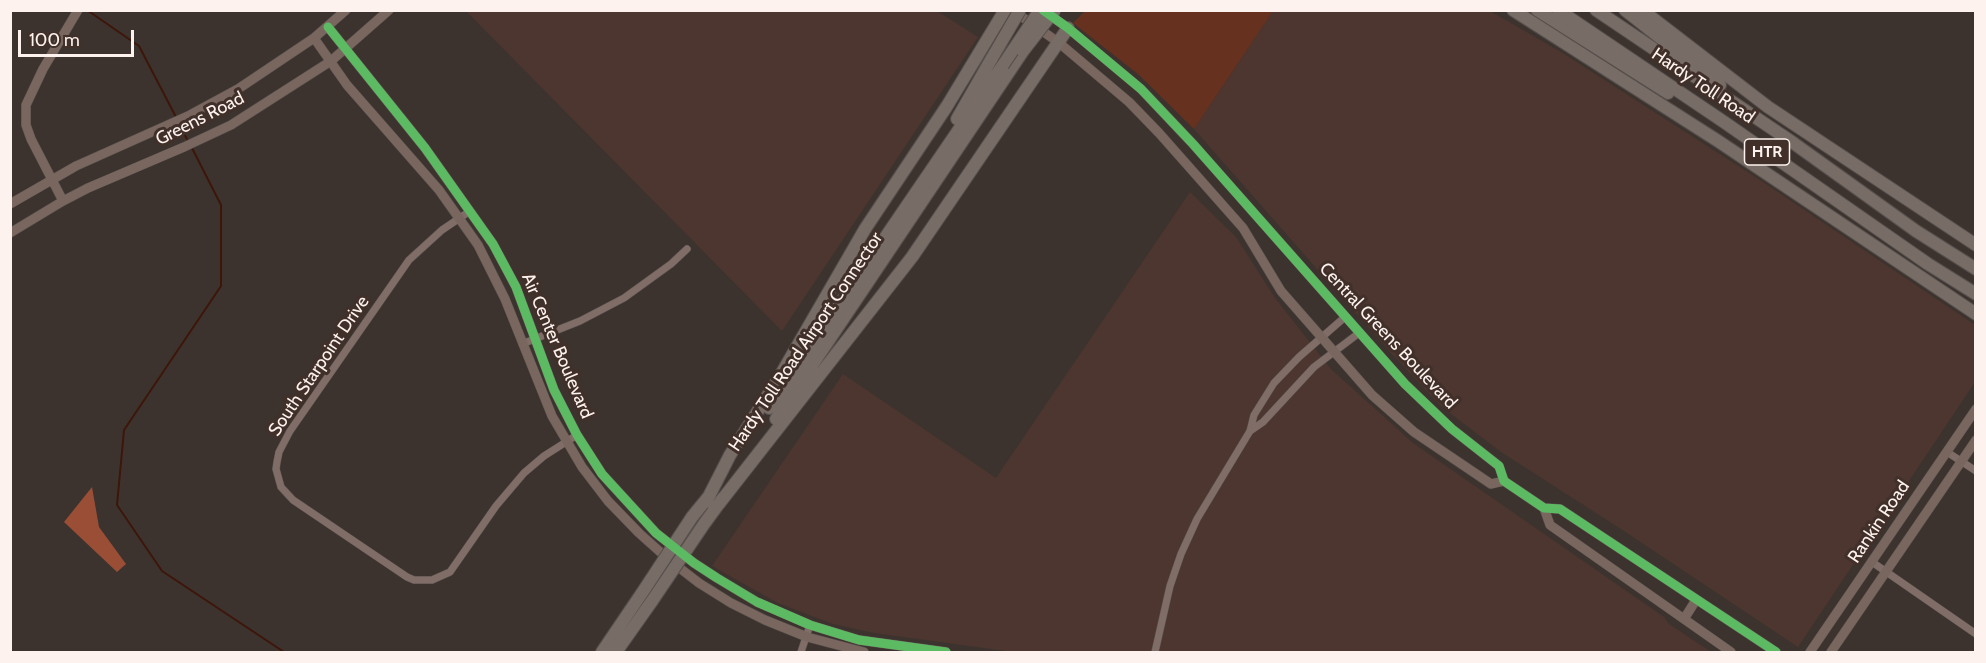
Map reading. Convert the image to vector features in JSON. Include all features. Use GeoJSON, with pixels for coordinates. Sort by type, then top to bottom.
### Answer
{"type":"FeatureCollection","features":[{"type":"Feature","properties":{"kind":"highway"},"geometry":{"type":"LineString","coordinates":[[712,503],[730,455],[780,376],[865,229],[947,106],[1005,10]]}},
{"type":"Feature","properties":{"kind":"highway"},"geometry":{"type":"LineString","coordinates":[[1002,64],[1020,10]]}},
{"type":"Feature","properties":{"kind":"highway"},"geometry":{"type":"LineString","coordinates":[[1002,64],[1041,10]]}},
{"type":"Feature","properties":{"kind":"highway"},"geometry":{"type":"LineString","coordinates":[[1023,51],[1050,10]]}},
{"type":"Feature","properties":{"kind":"highway"},"geometry":{"type":"LineString","coordinates":[[1023,51],[1055,10]]}},
{"type":"Feature","properties":{"kind":"highway"},"geometry":{"type":"LineString","coordinates":[[1513,10],[1718,141],[1976,315]]}},
{"type":"Feature","properties":{"kind":"highway"},"geometry":{"type":"LineString","coordinates":[[1537,10],[1651,84],[1724,122]]}},
{"type":"Feature","properties":{"kind":"highway","name":"Hardy Toll Road"},"geometry":{"type":"LineString","coordinates":[[1558,10],[1928,264],[1976,294]]}},
{"type":"Feature","properties":{"kind":"highway","name":"Hardy Toll Road"},"geometry":{"type":"LineString","coordinates":[[1596,10],[1792,142],[1916,231],[1976,269]]}},
{"type":"Feature","properties":{"kind":"highway"},"geometry":{"type":"LineString","coordinates":[[1625,10],[1792,142]]}},
{"type":"Feature","properties":{"kind":"highway"},"geometry":{"type":"LineString","coordinates":[[1642,10],[1768,107],[1976,244]]}},
{"type":"Feature","properties":{"kind":"highway"},"geometry":{"type":"LineString","coordinates":[[712,503],[912,256],[1068,28]]}},
{"type":"Feature","properties":{"kind":"highway","name":"Hardy Toll Road Airport Connector"},"geometry":{"type":"LineString","coordinates":[[616,652],[704,524],[712,503],[936,156],[1002,64],[1023,51]]}},
{"type":"Feature","properties":{"kind":"highway","name":"Hardy Toll Road Airport Connector"},"geometry":{"type":"LineString","coordinates":[[602,652],[692,517],[712,503],[1002,64]]}},
{"type":"Feature","properties":{"kind":"street","name":"Greens Road"},"geometry":{"type":"LineString","coordinates":[[10,204],[76,166],[190,115],[238,89],[314,38],[346,10]]}},
{"type":"Feature","properties":{"kind":"street","name":"Greens Road"},"geometry":{"type":"LineString","coordinates":[[10,233],[63,201],[201,140],[231,124],[331,61],[389,10]]}},
{"type":"Feature","properties":{"kind":"street","name":"Central Greens Boulevard"},"geometry":{"type":"LineString","coordinates":[[1012,10],[1058,42],[1129,102],[1159,134],[1243,228],[1281,291],[1372,395],[1414,432],[1491,484],[1504,481]]}},
{"type":"Feature","properties":{"kind":"street","name":"Central Greens Boulevard"},"geometry":{"type":"LineString","coordinates":[[1041,10],[1068,28],[1141,89],[1406,384],[1444,421],[1499,466],[1504,481],[1544,508],[1560,509],[1776,652]]}},
{"type":"Feature","properties":{"kind":"street"},"geometry":{"type":"LineString","coordinates":[[63,201],[26,125],[26,105],[43,69],[77,11]]}},
{"type":"Feature","properties":{"kind":"street","name":"Air Center Boulevard"},"geometry":{"type":"LineString","coordinates":[[327,27],[425,148],[493,244],[516,287],[554,390],[577,435],[602,474],[635,512],[656,533],[694,563],[757,602],[810,625],[859,640],[946,652]]}},
{"type":"Feature","properties":{"kind":"street","name":"Air Center Boulevard"},"geometry":{"type":"LineString","coordinates":[[314,38],[348,85],[460,218],[478,245],[490,268],[543,397],[566,441],[608,501],[639,533],[687,574],[731,603],[807,637],[864,652]]}},
{"type":"Feature","properties":{"kind":"street"},"geometry":{"type":"LineString","coordinates":[[1129,102],[1141,89]]}},
{"type":"Feature","properties":{"kind":"street","name":"South Starpoint Drive"},"geometry":{"type":"LineString","coordinates":[[470,211],[442,230],[409,260],[290,431],[279,452],[276,469],[278,479],[286,494],[414,580],[432,580],[450,572],[496,506],[524,473],[577,435]]}},
{"type":"Feature","properties":{"kind":"street"},"geometry":{"type":"LineString","coordinates":[[522,344],[580,321],[624,298],[671,264],[687,249]]}},
{"type":"Feature","properties":{"kind":"street"},"geometry":{"type":"LineString","coordinates":[[1155,652],[1170,586],[1190,534],[1251,431],[1254,415],[1274,383],[1345,317]]}},
{"type":"Feature","properties":{"kind":"street"},"geometry":{"type":"LineString","coordinates":[[1251,431],[1263,422],[1314,367],[1359,333]]}},
{"type":"Feature","properties":{"kind":"street","name":"Rankin Road"},"geometry":{"type":"LineString","coordinates":[[1810,652],[1976,409]]}},
{"type":"Feature","properties":{"kind":"street","name":"Rankin Road"},"geometry":{"type":"LineString","coordinates":[[1831,652],[1976,441]]}},
{"type":"Feature","properties":{"kind":"street"},"geometry":{"type":"LineString","coordinates":[[1947,452],[1976,471]]}},
{"type":"Feature","properties":{"kind":"street","name":"Central Greens Boulevard"},"geometry":{"type":"LineString","coordinates":[[1544,508],[1550,525],[1731,652]]}},
{"type":"Feature","properties":{"kind":"street"},"geometry":{"type":"LineString","coordinates":[[1872,562],[1976,634]]}},
{"type":"Feature","properties":{"kind":"street"},"geometry":{"type":"LineString","coordinates":[[687,574],[694,563]]}},
{"type":"Feature","properties":{"kind":"street"},"geometry":{"type":"LineString","coordinates":[[1684,619],[1696,600]]}},
{"type":"Feature","properties":{"kind":"street"},"geometry":{"type":"LineString","coordinates":[[801,652],[810,625]]}},
{"type":"Feature","properties":{"kind":"shaded area"},"geometry":{"type":"Polygon","coordinates":[[[466,11],[937,11],[978,37],[782,331],[466,11]]]}},
{"type":"Feature","properties":{"kind":"shaded area"},"geometry":{"type":"Polygon","coordinates":[[[1085,11],[1273,11],[1194,129],[1138,74],[1073,23],[1085,11]]]}},
{"type":"Feature","properties":{"kind":"shaded area"},"geometry":{"type":"Polygon","coordinates":[[[1273,11],[1490,11],[1561,52],[1760,180],[1975,325],[1975,382],[1798,647],[1501,452],[1442,407],[1391,353],[1194,129],[1273,11]]]}},
{"type":"Feature","properties":{"kind":"shaded area"},"geometry":{"type":"Polygon","coordinates":[[[1190,192],[1236,237],[1275,298],[1331,369],[1413,443],[1711,652],[1013,652],[874,633],[833,624],[778,603],[712,566],[843,374],[996,478],[1190,192]]]}},
{"type":"Feature","properties":{"kind":"shaded area"},"geometry":{"type":"Polygon","coordinates":[[[92,487],[99,527],[126,564],[117,572],[64,522],[92,487]]]}},
{"type":"Feature","properties":{"kind":"waterway"},"geometry":{"type":"LineString","coordinates":[[87,10],[139,46],[177,119]]}},
{"type":"Feature","properties":{"kind":"waterway"},"geometry":{"type":"LineString","coordinates":[[179,124],[189,143]]}},
{"type":"Feature","properties":{"kind":"waterway"},"geometry":{"type":"LineString","coordinates":[[192,148],[221,205],[221,286],[124,430],[117,505],[162,571],[284,652]]}},
{"type":"Feature","properties":{"kind":"cycle path"},"geometry":{"type":"LineString","coordinates":[[1043,10],[1141,89],[1193,144],[1405,384],[1452,429],[1499,466],[1504,481],[1544,508],[1560,509],[1776,652]]}},
{"type":"Feature","properties":{"kind":"cycle path"},"geometry":{"type":"LineString","coordinates":[[328,27],[425,148],[493,244],[516,287],[554,390],[577,435],[602,474],[656,533],[694,563],[757,602],[810,625],[859,640],[946,652]]}}]}
